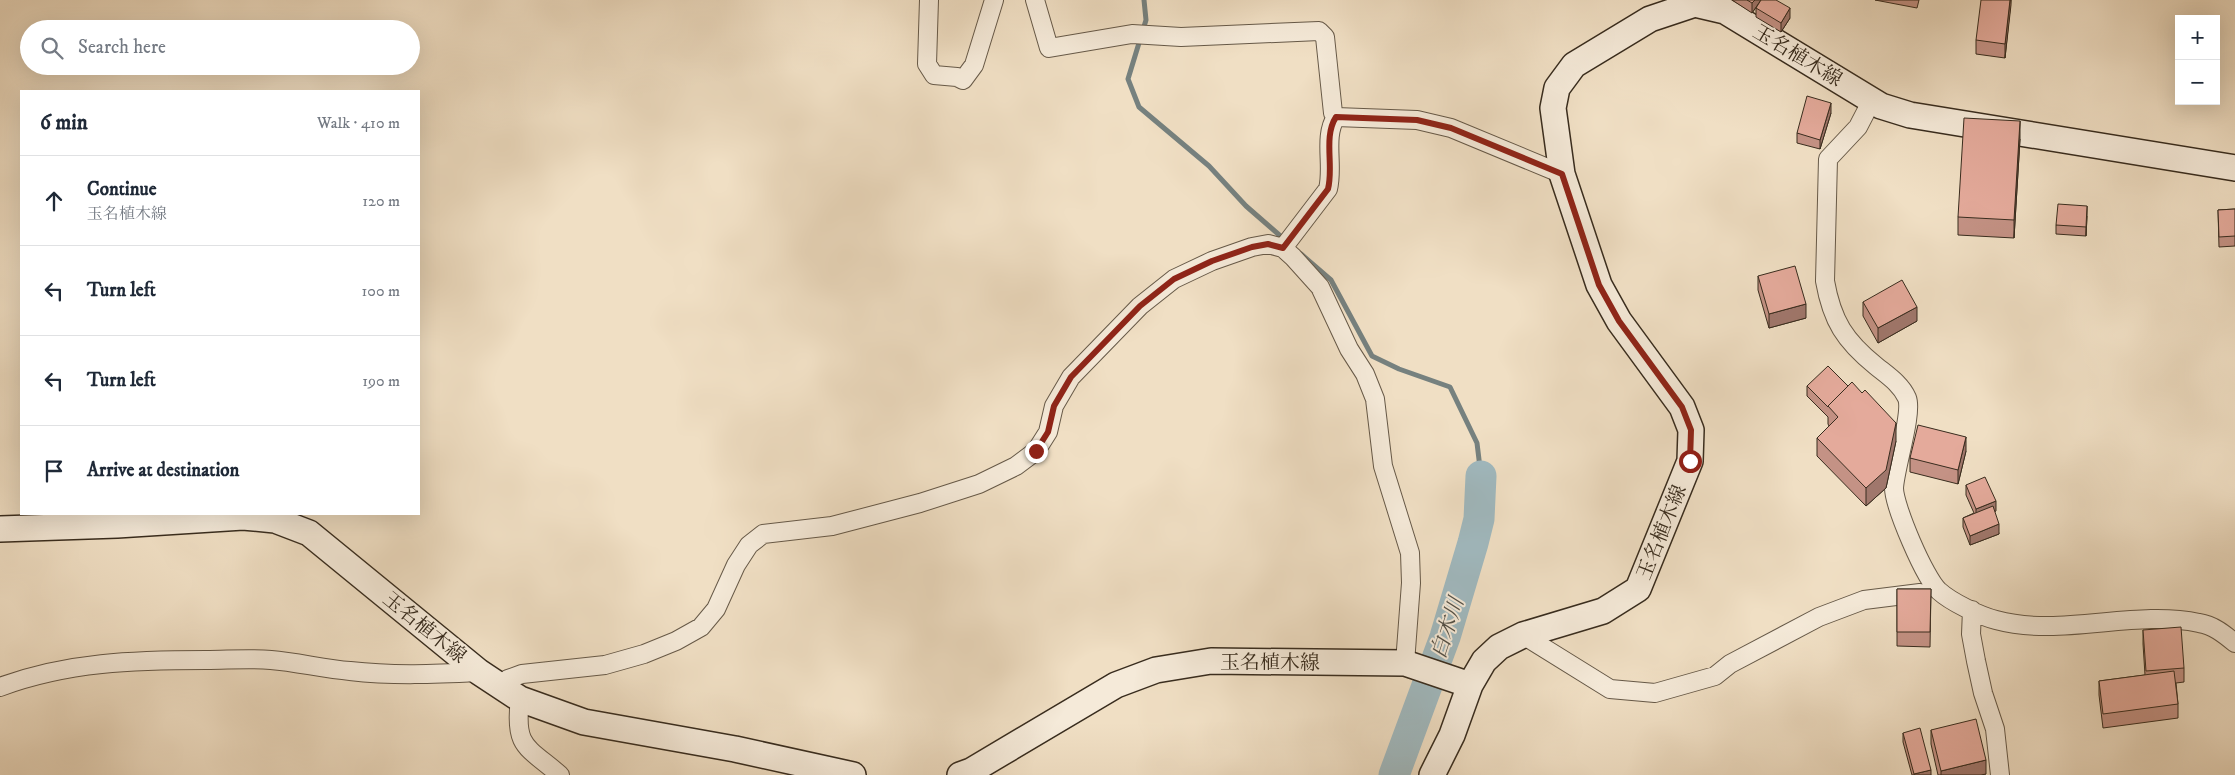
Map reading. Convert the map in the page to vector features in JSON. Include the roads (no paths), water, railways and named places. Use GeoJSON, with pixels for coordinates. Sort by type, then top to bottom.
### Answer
{"type":"FeatureCollection","features":[{"type":"Feature","properties":{"kind":"main road","name":"玉名植木線"},"geometry":{"type":"LineString","coordinates":[[960,775],[971,771],[1116,686],[1156,670],[1211,661],[1411,664],[1470,684],[1484,661],[1498,647],[1523,635],[1603,611],[1638,589],[1690,461],[1691,430],[1682,407],[1619,321],[1599,285],[1562,174],[1553,108],[1557,88],[1574,65],[1650,19],[1695,4],[1724,11],[1881,106],[1910,115],[2235,168]]}},
{"type":"Feature","properties":{"kind":"main road","name":"玉名植木線"},"geometry":{"type":"LineString","coordinates":[[0,528],[107,526],[243,517],[275,520],[309,533],[479,672],[510,692],[584,722],[735,749],[853,775]]}},
{"type":"Feature","properties":{"kind":"main road"},"geometry":{"type":"LineString","coordinates":[[1432,775],[1452,735],[1470,684]]}},
{"type":"Feature","properties":{"kind":"street"},"geometry":{"type":"LineString","coordinates":[[929,0],[927,64],[934,75],[957,77],[963,80],[974,65],[994,0]]}},
{"type":"Feature","properties":{"kind":"street"},"geometry":{"type":"LineString","coordinates":[[1035,0],[1049,48],[1140,34],[1181,37],[1319,31],[1325,37],[1333,113],[1336,117]]}},
{"type":"Feature","properties":{"kind":"street"},"geometry":{"type":"LineString","coordinates":[[1872,100],[1858,127],[1828,159],[1825,281],[1828,300],[1845,337],[1899,385],[1908,400],[1908,413],[1894,489],[1899,515],[1938,590],[1972,610],[2012,624],[2036,627],[2166,620],[2200,623],[2221,631],[2235,643]]}},
{"type":"Feature","properties":{"kind":"street"},"geometry":{"type":"LineString","coordinates":[[1336,117],[1417,120],[1451,128],[1562,174]]}},
{"type":"Feature","properties":{"kind":"street"},"geometry":{"type":"LineString","coordinates":[[1283,248],[1328,189],[1331,178],[1330,126],[1336,117]]}},
{"type":"Feature","properties":{"kind":"street"},"geometry":{"type":"LineString","coordinates":[[560,775],[522,742],[508,679],[522,674],[613,663],[644,654],[693,631],[701,626],[716,609],[736,565],[749,545],[763,534],[832,526],[920,503],[979,484],[1016,466],[1036,451],[1048,432],[1054,406],[1071,377],[1140,306],[1174,279],[1212,261],[1268,244],[1283,248],[1320,287],[1349,349],[1366,374],[1375,399],[1383,466],[1410,553],[1411,664]]}},
{"type":"Feature","properties":{"kind":"street"},"geometry":{"type":"LineString","coordinates":[[1523,635],[1610,689],[1655,693],[1714,676],[1730,664],[1819,617],[1864,600],[1938,590]]}},
{"type":"Feature","properties":{"kind":"street"},"geometry":{"type":"LineString","coordinates":[[1972,610],[1971,634],[1976,661],[1995,729],[2000,775]]}},
{"type":"Feature","properties":{"kind":"street"},"geometry":{"type":"LineString","coordinates":[[0,687],[24,678],[69,668],[108,662],[155,660],[270,660],[350,671],[414,675],[479,672]]}},
{"type":"Feature","properties":{"kind":"waterway"},"geometry":{"type":"LineString","coordinates":[[1144,0],[1146,20],[1128,79],[1139,107],[1209,166],[1246,206],[1285,240]]}},
{"type":"Feature","properties":{"kind":"waterway"},"geometry":{"type":"LineString","coordinates":[[1301,254],[1331,280],[1372,356],[1399,369],[1450,387],[1477,443],[1481,476]]}},
{"type":"Feature","properties":{"kind":"waterway","name":"白木川"},"geometry":{"type":"LineString","coordinates":[[1394,775],[1445,637],[1473,543],[1479,519],[1481,476]]}}]}
